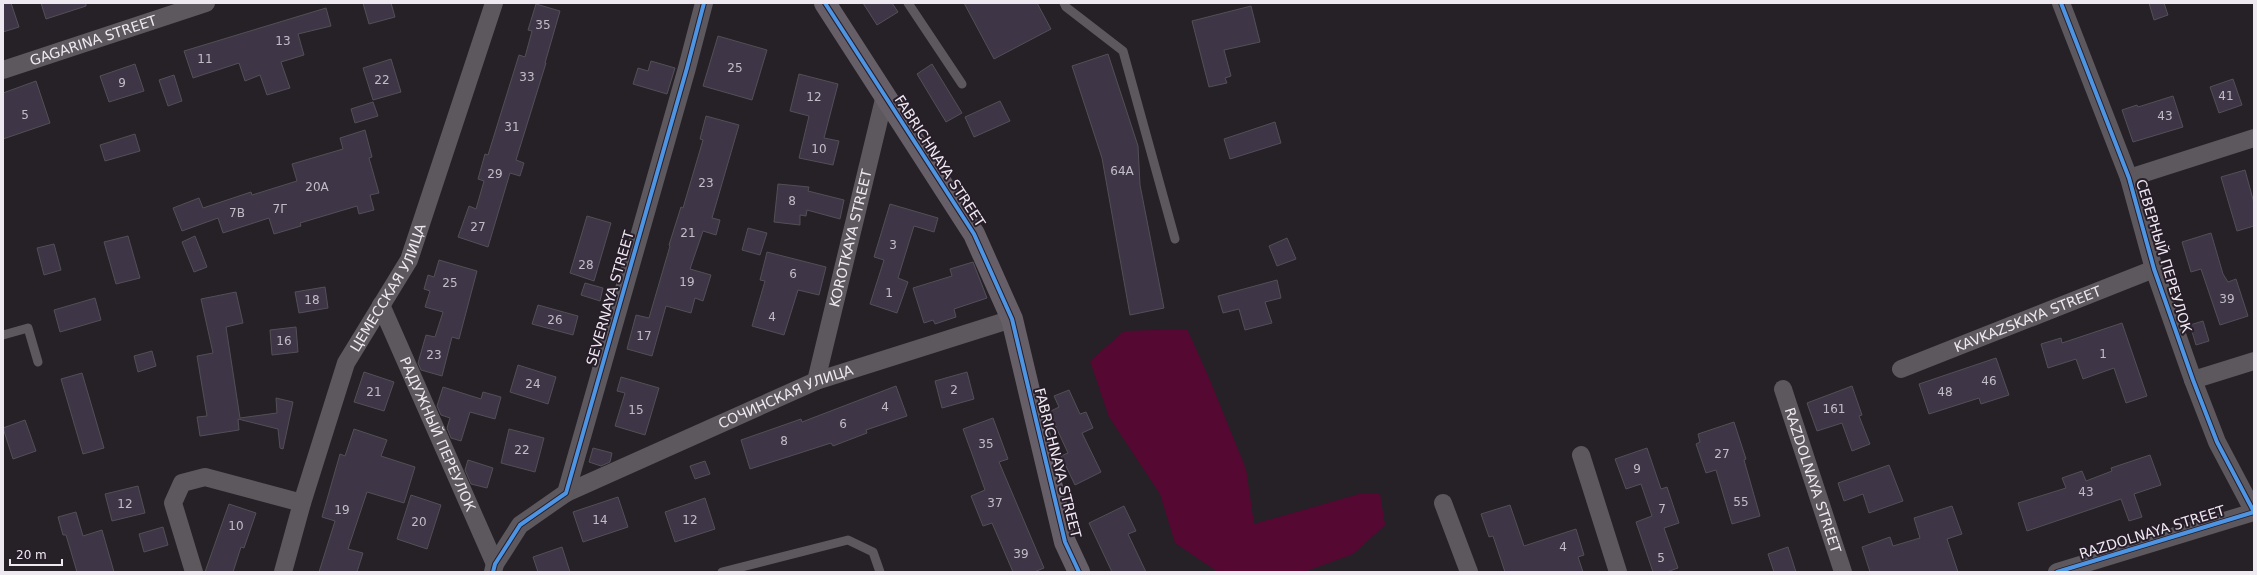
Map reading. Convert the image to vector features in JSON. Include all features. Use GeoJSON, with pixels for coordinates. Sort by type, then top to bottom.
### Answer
{"type":"FeatureCollection","features":[{"type":"Feature","properties":{"kind":"street","name":"GAGARINA STREET"},"geometry":{"type":"LineString","coordinates":[[3,70],[206,3]]}},
{"type":"Feature","properties":{"kind":"street","name":"ЦЕМЕССКАЯ УЛИЦА"},"geometry":{"type":"LineString","coordinates":[[283,572],[302,503],[346,363],[409,260],[494,3]]}},
{"type":"Feature","properties":{"kind":"street","name":"SEVERNAYA STREET"},"geometry":{"type":"LineString","coordinates":[[566,493],[687,68],[704,3]]}},
{"type":"Feature","properties":{"kind":"street","name":"FABRICHNAYA STREET"},"geometry":{"type":"LineString","coordinates":[[825,3],[974,234],[1012,319],[1065,542],[1079,572]]}},
{"type":"Feature","properties":{"kind":"street","name":"СЕВЕРНЫЙ ПЕРЕУЛОК"},"geometry":{"type":"LineString","coordinates":[[2062,3],[2129,178],[2154,270],[2193,380],[2217,442],[2254,512]]}},
{"type":"Feature","properties":{"kind":"street","name":"KOROTKAYA STREET"},"geometry":{"type":"LineString","coordinates":[[816,381],[885,95]]}},
{"type":"Feature","properties":{"kind":"street"},"geometry":{"type":"LineString","coordinates":[[2129,178],[2254,138]]}},
{"type":"Feature","properties":{"kind":"street","name":"KAVKAZSKAYA STREET"},"geometry":{"type":"LineString","coordinates":[[1901,369],[2154,270]]}},
{"type":"Feature","properties":{"kind":"street","name":"РАДУЖНЫЙ ПЕРЕУЛОК"},"geometry":{"type":"LineString","coordinates":[[381,305],[494,568]]}},
{"type":"Feature","properties":{"kind":"street","name":"СОЧИНСКАЯ УЛИЦА"},"geometry":{"type":"LineString","coordinates":[[566,493],[816,381],[1012,319]]}},
{"type":"Feature","properties":{"kind":"street"},"geometry":{"type":"LineString","coordinates":[[2193,380],[2254,361]]}},
{"type":"Feature","properties":{"kind":"street","name":"RAZDOLNAYA STREET"},"geometry":{"type":"LineString","coordinates":[[1783,389],[1843,572]]}},
{"type":"Feature","properties":{"kind":"street"},"geometry":{"type":"LineString","coordinates":[[1581,455],[1618,572]]}},
{"type":"Feature","properties":{"kind":"street"},"geometry":{"type":"LineString","coordinates":[[194,572],[173,503],[182,483],[206,477],[302,503]]}},
{"type":"Feature","properties":{"kind":"street"},"geometry":{"type":"LineString","coordinates":[[494,568],[520,525],[566,493]]}},
{"type":"Feature","properties":{"kind":"street"},"geometry":{"type":"LineString","coordinates":[[1443,503],[1469,572]]}},
{"type":"Feature","properties":{"kind":"street","name":"RAZDOLNAYA STREET"},"geometry":{"type":"LineString","coordinates":[[2057,572],[2254,512]]}},
{"type":"Feature","properties":{"kind":"lane"},"geometry":{"type":"LineString","coordinates":[[908,3],[962,84]]}},
{"type":"Feature","properties":{"kind":"lane"},"geometry":{"type":"LineString","coordinates":[[1064,3],[1123,51],[1175,238]]}},
{"type":"Feature","properties":{"kind":"lane"},"geometry":{"type":"LineString","coordinates":[[3,335],[28,328],[38,362]]}},
{"type":"Feature","properties":{"kind":"lane"},"geometry":{"type":"LineString","coordinates":[[722,572],[848,540],[873,552],[880,572]]}},
{"type":"Feature","properties":{"kind":"shaded area"},"geometry":{"type":"Polygon","coordinates":[[[1187,329],[1209,378],[1246,469],[1254,524],[1359,494],[1380,494],[1385,525],[1353,554],[1304,572],[1218,572],[1175,543],[1160,494],[1109,417],[1090,361],[1124,331],[1187,329]]]}},
{"type":"Feature","properties":{"kind":"building"},"geometry":{"type":"Polygon","coordinates":[[[3,3],[11,3],[19,27],[3,32],[3,3]]]}},
{"type":"Feature","properties":{"kind":"building"},"geometry":{"type":"Polygon","coordinates":[[[41,3],[86,3],[86,6],[46,19],[41,3]]]}},
{"type":"Feature","properties":{"kind":"building"},"geometry":{"type":"Polygon","coordinates":[[[363,3],[391,3],[395,17],[369,24],[363,3]]]}},
{"type":"Feature","properties":{"kind":"building"},"geometry":{"type":"Polygon","coordinates":[[[863,3],[892,3],[898,12],[877,25],[863,3]]]}},
{"type":"Feature","properties":{"kind":"building"},"geometry":{"type":"Polygon","coordinates":[[[964,3],[1037,3],[1051,29],[994,59],[964,3]]]}},
{"type":"Feature","properties":{"kind":"building"},"geometry":{"type":"Polygon","coordinates":[[[2149,3],[2164,3],[2168,15],[2154,20],[2149,3]]]}},
{"type":"Feature","properties":{"kind":"building"},"geometry":{"type":"Polygon","coordinates":[[[536,4],[560,11],[546,63],[516,160],[524,163],[520,176],[510,173],[488,247],[458,237],[469,206],[476,209],[484,181],[478,179],[485,154],[488,155],[519,55],[525,57],[532,31],[528,30],[536,4]]]}},
{"type":"Feature","properties":{"kind":"building"},"geometry":{"type":"Polygon","coordinates":[[[1251,6],[1260,42],[1224,50],[1231,76],[1225,78],[1227,83],[1209,87],[1192,21],[1251,6]]]}},
{"type":"Feature","properties":{"kind":"building"},"geometry":{"type":"Polygon","coordinates":[[[326,8],[331,26],[298,34],[304,55],[281,62],[290,88],[267,95],[260,75],[245,81],[239,63],[193,78],[184,51],[326,8]]]}},
{"type":"Feature","properties":{"kind":"building"},"geometry":{"type":"Polygon","coordinates":[[[718,36],[767,50],[752,100],[703,86],[718,36]]]}},
{"type":"Feature","properties":{"kind":"building"},"geometry":{"type":"Polygon","coordinates":[[[1108,54],[1138,146],[1140,185],[1164,308],[1130,315],[1102,158],[1072,66],[1108,54]]]}},
{"type":"Feature","properties":{"kind":"building"},"geometry":{"type":"Polygon","coordinates":[[[391,59],[401,92],[373,100],[363,68],[391,59]]]}},
{"type":"Feature","properties":{"kind":"building"},"geometry":{"type":"Polygon","coordinates":[[[651,61],[675,68],[667,94],[633,84],[638,68],[648,71],[651,61]]]}},
{"type":"Feature","properties":{"kind":"building"},"geometry":{"type":"Polygon","coordinates":[[[135,64],[144,91],[109,102],[100,76],[135,64]]]}},
{"type":"Feature","properties":{"kind":"building"},"geometry":{"type":"Polygon","coordinates":[[[932,64],[962,113],[946,122],[917,74],[932,64]]]}},
{"type":"Feature","properties":{"kind":"building"},"geometry":{"type":"Polygon","coordinates":[[[799,74],[838,84],[824,138],[839,141],[833,165],[799,158],[809,116],[790,111],[799,74]]]}},
{"type":"Feature","properties":{"kind":"building"},"geometry":{"type":"Polygon","coordinates":[[[174,75],[182,101],[168,106],[159,80],[174,75]]]}},
{"type":"Feature","properties":{"kind":"building"},"geometry":{"type":"Polygon","coordinates":[[[2233,79],[2242,105],[2219,113],[2210,87],[2233,79]]]}},
{"type":"Feature","properties":{"kind":"building"},"geometry":{"type":"Polygon","coordinates":[[[36,81],[50,123],[3,139],[3,93],[36,81]]]}},
{"type":"Feature","properties":{"kind":"building"},"geometry":{"type":"Polygon","coordinates":[[[2173,96],[2183,127],[2133,142],[2122,110],[2137,105],[2138,107],[2173,96]]]}},
{"type":"Feature","properties":{"kind":"building"},"geometry":{"type":"Polygon","coordinates":[[[1000,101],[1010,121],[974,137],[965,117],[1000,101]]]}},
{"type":"Feature","properties":{"kind":"building"},"geometry":{"type":"Polygon","coordinates":[[[373,102],[378,116],[355,123],[351,109],[373,102]]]}},
{"type":"Feature","properties":{"kind":"building"},"geometry":{"type":"Polygon","coordinates":[[[706,116],[739,125],[712,218],[720,220],[716,235],[703,231],[690,269],[711,275],[703,301],[695,298],[691,313],[666,306],[652,356],[627,349],[636,315],[649,318],[670,246],[669,245],[681,207],[683,208],[703,140],[700,139],[706,116]]]}},
{"type":"Feature","properties":{"kind":"building"},"geometry":{"type":"Polygon","coordinates":[[[1275,122],[1281,143],[1230,159],[1224,139],[1275,122]]]}},
{"type":"Feature","properties":{"kind":"building"},"geometry":{"type":"Polygon","coordinates":[[[365,130],[372,157],[369,158],[379,193],[370,195],[374,210],[359,214],[357,206],[300,223],[301,226],[274,234],[269,218],[223,233],[218,218],[182,231],[173,208],[199,198],[203,208],[251,192],[252,195],[297,181],[292,164],[343,149],[340,138],[365,130]]]}},
{"type":"Feature","properties":{"kind":"building"},"geometry":{"type":"Polygon","coordinates":[[[135,134],[140,151],[105,161],[100,145],[135,134]]]}},
{"type":"Feature","properties":{"kind":"building"},"geometry":{"type":"Polygon","coordinates":[[[2245,170],[2254,203],[2254,226],[2237,231],[2221,177],[2245,170]]]}},
{"type":"Feature","properties":{"kind":"building"},"geometry":{"type":"Polygon","coordinates":[[[778,184],[809,187],[808,191],[844,200],[840,219],[807,210],[806,216],[800,215],[800,225],[774,222],[778,184]]]}},
{"type":"Feature","properties":{"kind":"building"},"geometry":{"type":"Polygon","coordinates":[[[890,204],[938,218],[934,232],[914,226],[898,278],[908,282],[897,313],[870,304],[884,260],[874,257],[890,204]]]}},
{"type":"Feature","properties":{"kind":"building"},"geometry":{"type":"Polygon","coordinates":[[[587,216],[611,223],[594,281],[570,273],[587,216]]]}},
{"type":"Feature","properties":{"kind":"building"},"geometry":{"type":"Polygon","coordinates":[[[748,228],[767,233],[760,255],[742,250],[748,228]]]}},
{"type":"Feature","properties":{"kind":"building"},"geometry":{"type":"Polygon","coordinates":[[[2211,233],[2223,274],[2228,282],[2236,279],[2248,316],[2220,325],[2201,269],[2191,272],[2182,242],[2211,233]]]}},
{"type":"Feature","properties":{"kind":"building"},"geometry":{"type":"Polygon","coordinates":[[[128,236],[140,278],[116,284],[104,242],[128,236]]]}},
{"type":"Feature","properties":{"kind":"building"},"geometry":{"type":"Polygon","coordinates":[[[195,236],[207,267],[194,272],[182,242],[195,236]]]}},
{"type":"Feature","properties":{"kind":"building"},"geometry":{"type":"Polygon","coordinates":[[[1287,238],[1296,259],[1277,266],[1269,246],[1287,238]]]}},
{"type":"Feature","properties":{"kind":"building"},"geometry":{"type":"Polygon","coordinates":[[[54,244],[61,270],[44,275],[37,248],[54,244]]]}},
{"type":"Feature","properties":{"kind":"building"},"geometry":{"type":"Polygon","coordinates":[[[767,252],[826,267],[819,295],[798,290],[784,335],[752,326],[765,281],[760,280],[767,252]]]}},
{"type":"Feature","properties":{"kind":"building"},"geometry":{"type":"Polygon","coordinates":[[[439,260],[477,271],[459,339],[452,337],[442,376],[421,370],[418,363],[426,335],[435,337],[443,312],[425,307],[430,291],[424,289],[428,275],[434,277],[439,260]]]}},
{"type":"Feature","properties":{"kind":"building"},"geometry":{"type":"Polygon","coordinates":[[[973,262],[987,298],[954,309],[956,317],[935,324],[933,320],[924,323],[913,288],[952,276],[950,269],[973,262]]]}},
{"type":"Feature","properties":{"kind":"building"},"geometry":{"type":"Polygon","coordinates":[[[1277,280],[1281,298],[1265,302],[1272,323],[1245,330],[1239,309],[1223,313],[1218,296],[1277,280]]]}},
{"type":"Feature","properties":{"kind":"building"},"geometry":{"type":"Polygon","coordinates":[[[585,283],[603,288],[600,301],[581,295],[585,283]]]}},
{"type":"Feature","properties":{"kind":"building"},"geometry":{"type":"Polygon","coordinates":[[[325,287],[328,308],[299,313],[295,292],[325,287]]]}},
{"type":"Feature","properties":{"kind":"building"},"geometry":{"type":"Polygon","coordinates":[[[236,292],[243,323],[226,327],[240,418],[277,413],[276,398],[293,402],[283,449],[280,448],[278,429],[238,419],[239,430],[200,436],[197,417],[207,416],[197,356],[213,353],[201,299],[236,292]]]}},
{"type":"Feature","properties":{"kind":"building"},"geometry":{"type":"Polygon","coordinates":[[[95,298],[101,320],[60,332],[54,310],[95,298]]]}},
{"type":"Feature","properties":{"kind":"building"},"geometry":{"type":"Polygon","coordinates":[[[538,305],[578,316],[573,335],[532,324],[538,305]]]}},
{"type":"Feature","properties":{"kind":"building"},"geometry":{"type":"Polygon","coordinates":[[[2203,321],[2209,341],[2196,345],[2190,325],[2203,321]]]}},
{"type":"Feature","properties":{"kind":"building"},"geometry":{"type":"Polygon","coordinates":[[[2122,323],[2147,396],[2126,403],[2114,368],[2083,379],[2076,359],[2048,368],[2041,344],[2061,338],[2062,343],[2122,323]]]}},
{"type":"Feature","properties":{"kind":"building"},"geometry":{"type":"Polygon","coordinates":[[[296,327],[298,352],[272,355],[270,330],[296,327]]]}},
{"type":"Feature","properties":{"kind":"building"},"geometry":{"type":"Polygon","coordinates":[[[152,351],[156,366],[138,372],[134,356],[152,351]]]}},
{"type":"Feature","properties":{"kind":"building"},"geometry":{"type":"Polygon","coordinates":[[[1996,358],[2009,395],[1981,404],[1979,398],[1929,414],[1919,384],[1996,358]]]}},
{"type":"Feature","properties":{"kind":"building"},"geometry":{"type":"Polygon","coordinates":[[[518,365],[556,377],[548,404],[510,392],[518,365]]]}},
{"type":"Feature","properties":{"kind":"building"},"geometry":{"type":"Polygon","coordinates":[[[364,372],[394,382],[384,411],[354,402],[364,372]]]}},
{"type":"Feature","properties":{"kind":"building"},"geometry":{"type":"Polygon","coordinates":[[[967,372],[974,399],[942,408],[935,381],[967,372]]]}},
{"type":"Feature","properties":{"kind":"building"},"geometry":{"type":"Polygon","coordinates":[[[82,373],[104,448],[83,454],[61,379],[82,373]]]}},
{"type":"Feature","properties":{"kind":"building"},"geometry":{"type":"Polygon","coordinates":[[[621,377],[659,388],[645,435],[615,426],[625,393],[617,391],[621,377]]]}},
{"type":"Feature","properties":{"kind":"building"},"geometry":{"type":"Polygon","coordinates":[[[896,386],[907,416],[866,430],[867,433],[833,446],[831,443],[750,469],[741,440],[801,419],[802,422],[896,386]]]}},
{"type":"Feature","properties":{"kind":"building"},"geometry":{"type":"Polygon","coordinates":[[[1852,386],[1862,415],[1859,416],[1870,444],[1852,451],[1842,423],[1817,431],[1807,403],[1852,386]]]}},
{"type":"Feature","properties":{"kind":"building"},"geometry":{"type":"Polygon","coordinates":[[[443,387],[481,399],[483,392],[501,397],[495,419],[470,412],[461,441],[451,438],[447,428],[450,418],[441,415],[437,406],[443,387]]]}},
{"type":"Feature","properties":{"kind":"building"},"geometry":{"type":"Polygon","coordinates":[[[1069,390],[1080,414],[1086,412],[1093,428],[1082,433],[1101,472],[1075,485],[1061,456],[1068,453],[1049,412],[1059,407],[1054,396],[1069,390]]]}},
{"type":"Feature","properties":{"kind":"building"},"geometry":{"type":"Polygon","coordinates":[[[993,418],[1008,459],[999,462],[1044,568],[1034,572],[1013,572],[992,523],[983,526],[971,496],[985,490],[963,429],[993,418]]]}},
{"type":"Feature","properties":{"kind":"building"},"geometry":{"type":"Polygon","coordinates":[[[25,420],[36,451],[13,459],[3,428],[25,420]]]}},
{"type":"Feature","properties":{"kind":"building"},"geometry":{"type":"Polygon","coordinates":[[[1734,422],[1746,459],[1744,460],[1760,516],[1732,524],[1716,470],[1706,473],[1696,444],[1700,442],[1698,434],[1734,422]]]}},
{"type":"Feature","properties":{"kind":"building"},"geometry":{"type":"Polygon","coordinates":[[[354,429],[387,440],[381,456],[415,467],[404,503],[367,492],[348,549],[363,553],[357,572],[319,572],[335,521],[322,517],[340,454],[345,456],[354,429]]]}},
{"type":"Feature","properties":{"kind":"building"},"geometry":{"type":"Polygon","coordinates":[[[509,429],[544,438],[535,472],[501,463],[509,429]]]}},
{"type":"Feature","properties":{"kind":"building"},"geometry":{"type":"Polygon","coordinates":[[[593,448],[612,453],[610,462],[601,466],[589,462],[593,448]]]}},
{"type":"Feature","properties":{"kind":"building"},"geometry":{"type":"Polygon","coordinates":[[[1647,448],[1661,489],[1667,487],[1679,523],[1664,528],[1678,568],[1667,572],[1653,572],[1636,522],[1652,516],[1641,484],[1626,489],[1615,459],[1647,448]]]}},
{"type":"Feature","properties":{"kind":"building"},"geometry":{"type":"Polygon","coordinates":[[[2150,455],[2161,485],[2134,494],[2142,517],[2129,521],[2121,499],[2027,531],[2018,503],[2066,488],[2062,478],[2082,471],[2086,481],[2112,471],[2111,468],[2150,455]]]}},
{"type":"Feature","properties":{"kind":"building"},"geometry":{"type":"Polygon","coordinates":[[[468,460],[493,468],[487,488],[471,484],[465,470],[468,460]]]}},
{"type":"Feature","properties":{"kind":"building"},"geometry":{"type":"Polygon","coordinates":[[[705,461],[710,474],[695,479],[690,466],[705,461]]]}},
{"type":"Feature","properties":{"kind":"building"},"geometry":{"type":"Polygon","coordinates":[[[1889,465],[1903,501],[1869,513],[1863,494],[1844,501],[1838,483],[1889,465]]]}},
{"type":"Feature","properties":{"kind":"building"},"geometry":{"type":"Polygon","coordinates":[[[138,486],[145,513],[112,521],[105,494],[138,486]]]}},
{"type":"Feature","properties":{"kind":"building"},"geometry":{"type":"Polygon","coordinates":[[[411,495],[441,505],[427,549],[397,539],[411,495]]]}},
{"type":"Feature","properties":{"kind":"building"},"geometry":{"type":"Polygon","coordinates":[[[618,497],[628,527],[583,542],[573,512],[618,497]]]}},
{"type":"Feature","properties":{"kind":"building"},"geometry":{"type":"Polygon","coordinates":[[[705,498],[715,529],[675,542],[665,512],[705,498]]]}},
{"type":"Feature","properties":{"kind":"building"},"geometry":{"type":"Polygon","coordinates":[[[229,504],[256,513],[244,548],[241,547],[233,572],[205,572],[229,504]]]}},
{"type":"Feature","properties":{"kind":"building"},"geometry":{"type":"Polygon","coordinates":[[[1510,505],[1524,546],[1576,529],[1584,555],[1578,557],[1583,572],[1505,572],[1493,536],[1489,537],[1481,514],[1510,505]]]}},
{"type":"Feature","properties":{"kind":"building"},"geometry":{"type":"Polygon","coordinates":[[[1124,506],[1136,531],[1128,534],[1146,572],[1112,572],[1089,523],[1124,506]]]}},
{"type":"Feature","properties":{"kind":"building"},"geometry":{"type":"Polygon","coordinates":[[[1952,506],[1962,534],[1947,539],[1958,572],[1870,572],[1862,547],[1890,537],[1893,546],[1920,538],[1914,518],[1952,506]]]}},
{"type":"Feature","properties":{"kind":"building"},"geometry":{"type":"Polygon","coordinates":[[[76,512],[83,536],[102,530],[114,572],[77,572],[66,535],[63,535],[58,517],[76,512]]]}},
{"type":"Feature","properties":{"kind":"building"},"geometry":{"type":"Polygon","coordinates":[[[163,527],[168,545],[144,552],[139,534],[163,527]]]}},
{"type":"Feature","properties":{"kind":"building"},"geometry":{"type":"Polygon","coordinates":[[[562,547],[570,572],[538,572],[533,557],[562,547]]]}},
{"type":"Feature","properties":{"kind":"building"},"geometry":{"type":"Polygon","coordinates":[[[1788,547],[1796,572],[1774,572],[1768,554],[1788,547]]]}},
{"type":"Feature","properties":{"kind":"cycle path"},"geometry":{"type":"LineString","coordinates":[[493,572],[495,564],[520,525],[566,493],[687,68],[704,3]]}},
{"type":"Feature","properties":{"kind":"cycle path"},"geometry":{"type":"LineString","coordinates":[[825,3],[974,234],[1012,319],[1065,542],[1079,572]]}},
{"type":"Feature","properties":{"kind":"cycle path"},"geometry":{"type":"LineString","coordinates":[[2057,572],[2254,512],[2217,442],[2193,380],[2154,269],[2129,178],[2061,3]]}}]}
